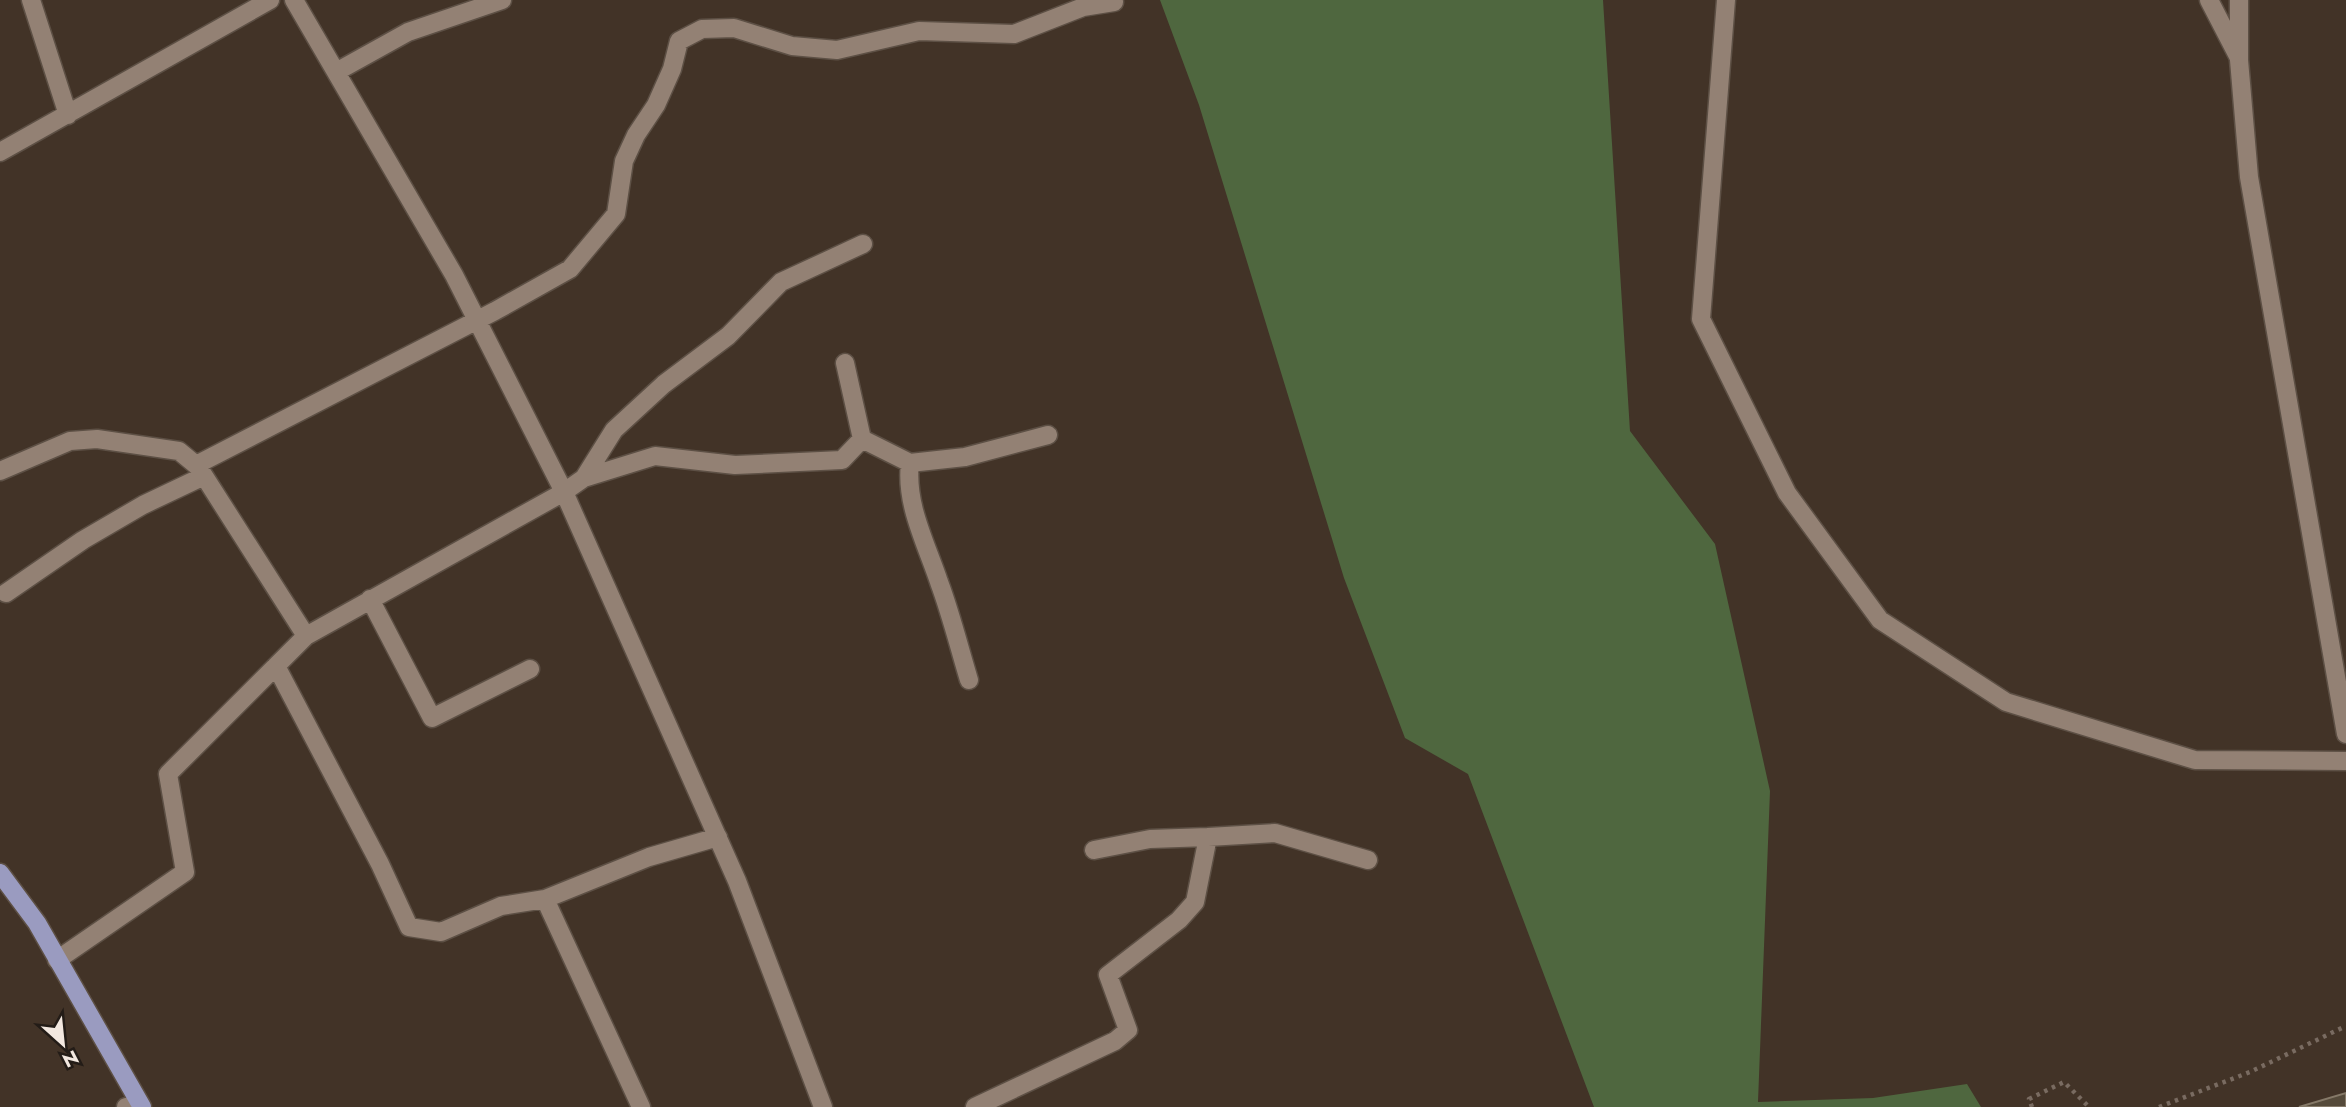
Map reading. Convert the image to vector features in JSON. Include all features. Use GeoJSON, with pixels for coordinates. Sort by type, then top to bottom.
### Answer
{"type":"FeatureCollection","features":[{"type":"Feature","properties":{"kind":"main road"},"geometry":{"type":"LineString","coordinates":[[0,873],[37,923],[136,1106]]}},
{"type":"Feature","properties":{"kind":"street"},"geometry":{"type":"LineString","coordinates":[[31,0],[68,115]]}},
{"type":"Feature","properties":{"kind":"street"},"geometry":{"type":"LineString","coordinates":[[0,152],[270,0]]}},
{"type":"Feature","properties":{"kind":"street"},"geometry":{"type":"LineString","coordinates":[[294,0],[454,275],[564,492],[718,838],[823,1107]]}},
{"type":"Feature","properties":{"kind":"street"},"geometry":{"type":"LineString","coordinates":[[336,72],[408,32],[502,0]]}},
{"type":"Feature","properties":{"kind":"street"},"geometry":{"type":"LineString","coordinates":[[1726,0],[1701,318],[1787,493],[1880,620],[2006,702],[2195,760],[2346,761]]}},
{"type":"Feature","properties":{"kind":"street"},"geometry":{"type":"LineString","coordinates":[[2209,0],[2239,60]]}},
{"type":"Feature","properties":{"kind":"street"},"geometry":{"type":"LineString","coordinates":[[2239,0],[2239,60],[2249,177],[2346,734]]}},
{"type":"Feature","properties":{"kind":"street"},"geometry":{"type":"LineString","coordinates":[[6,593],[83,540],[200,470],[570,269],[616,214],[624,161],[636,135],[656,105],[672,69],[679,41],[702,29],[734,28],[792,46],[837,50],[919,31],[1014,34],[1083,7],[1114,2]]}},
{"type":"Feature","properties":{"kind":"street"},"geometry":{"type":"LineString","coordinates":[[583,478],[614,430],[664,384],[728,335],[781,282],[863,244]]}},
{"type":"Feature","properties":{"kind":"street"},"geometry":{"type":"LineString","coordinates":[[845,363],[862,439]]}},
{"type":"Feature","properties":{"kind":"street"},"geometry":{"type":"LineString","coordinates":[[862,439],[910,463],[965,457],[1048,435]]}},
{"type":"Feature","properties":{"kind":"street"},"geometry":{"type":"LineString","coordinates":[[0,471],[70,441],[97,439],[179,451],[200,470],[306,636]]}},
{"type":"Feature","properties":{"kind":"street"},"geometry":{"type":"LineString","coordinates":[[57,960],[184,872],[168,774],[306,636],[564,492],[583,478],[655,456],[734,465],[842,460],[862,439]]}},
{"type":"Feature","properties":{"kind":"street"},"geometry":{"type":"LineString","coordinates":[[910,463],[907,484],[917,523],[940,583],[969,680]]}},
{"type":"Feature","properties":{"kind":"street"},"geometry":{"type":"LineString","coordinates":[[370,599],[432,718],[530,669]]}},
{"type":"Feature","properties":{"kind":"street"},"geometry":{"type":"LineString","coordinates":[[276,666],[380,864],[409,927],[441,932],[501,906],[545,900],[649,857],[718,838]]}},
{"type":"Feature","properties":{"kind":"street"},"geometry":{"type":"LineString","coordinates":[[1094,850],[1150,839],[1275,833],[1368,860]]}},
{"type":"Feature","properties":{"kind":"street"},"geometry":{"type":"LineString","coordinates":[[975,1107],[1115,1041],[1128,1030],[1108,975],[1179,920],[1195,902],[1208,837]]}},
{"type":"Feature","properties":{"kind":"street"},"geometry":{"type":"LineString","coordinates":[[545,900],[641,1107]]}},
{"type":"Feature","properties":{"kind":"path"},"geometry":{"type":"LineString","coordinates":[[2159,1107],[2250,1072],[2346,1026]]}},
{"type":"Feature","properties":{"kind":"path"},"geometry":{"type":"LineString","coordinates":[[2032,1107],[2029,1098],[2064,1082],[2089,1107]]}},
{"type":"Feature","properties":{"kind":"green space"},"geometry":{"type":"Polygon","coordinates":[[[1160,0],[1603,0],[1630,431],[1715,544],[1770,791],[1758,1102],[1873,1098],[1967,1084],[1981,1107],[1594,1107],[1468,774],[1405,738],[1344,578],[1199,105],[1160,0]]]}},
{"type":"Feature","properties":{"kind":"building"},"geometry":{"type":"Polygon","coordinates":[[[2346,1093],[2346,1107],[2299,1107],[2346,1093]]]}}]}
